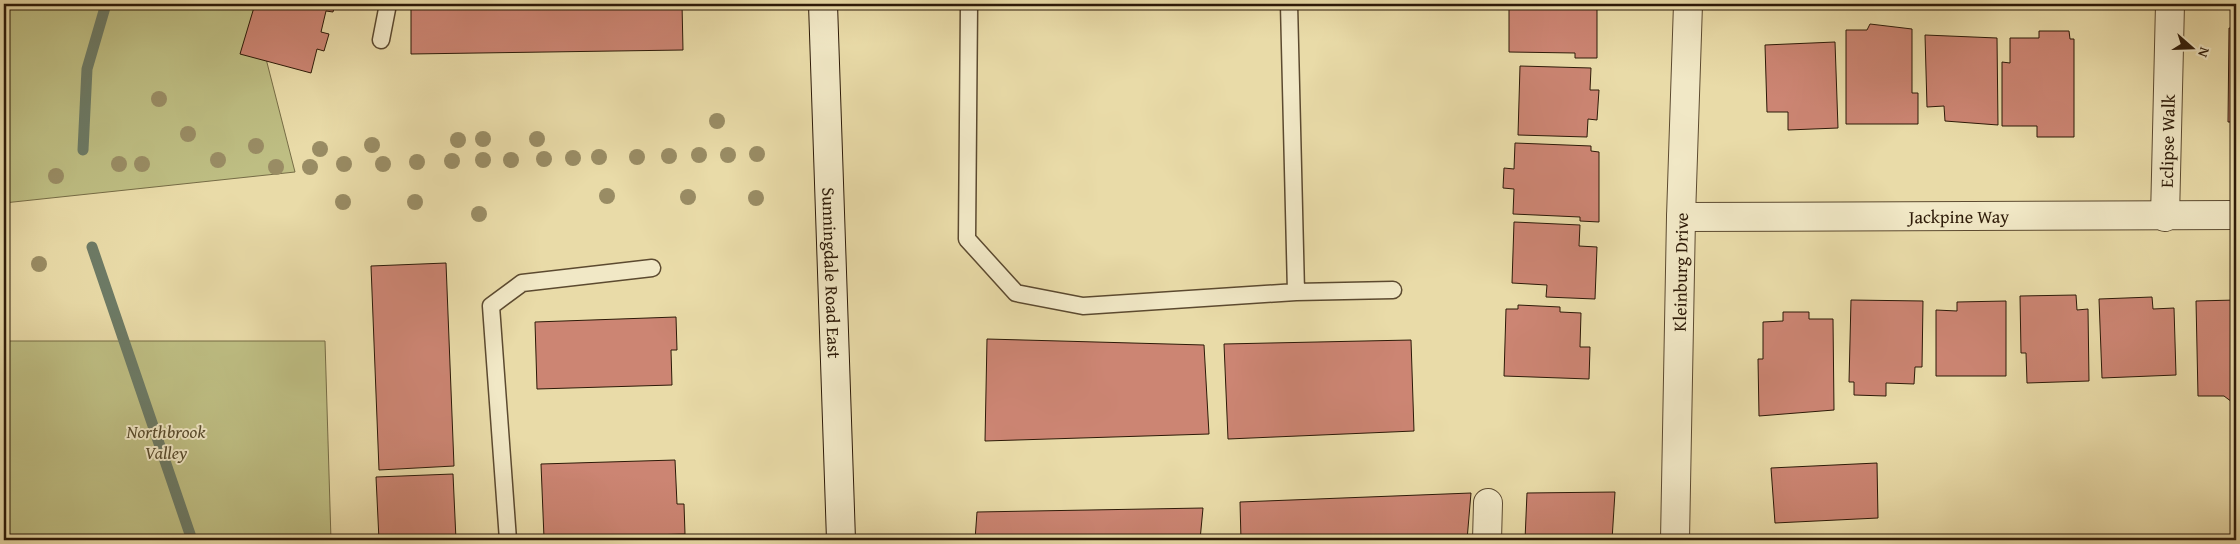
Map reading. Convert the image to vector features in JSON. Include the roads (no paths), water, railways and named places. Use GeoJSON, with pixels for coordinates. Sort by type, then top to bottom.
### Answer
{"type":"FeatureCollection","features":[{"type":"Feature","properties":{"kind":"street","name":"Sunningdale Road East"},"geometry":{"type":"LineString","coordinates":[[823,4],[841,540]]}},
{"type":"Feature","properties":{"kind":"street","name":"Kleinburg Drive"},"geometry":{"type":"LineString","coordinates":[[1675,540],[1681,217],[1688,4]]}},
{"type":"Feature","properties":{"kind":"street","name":"Eclipse Walk"},"geometry":{"type":"LineString","coordinates":[[2165,217],[2170,4]]}},
{"type":"Feature","properties":{"kind":"street","name":"Jackpine Way"},"geometry":{"type":"LineString","coordinates":[[1681,217],[2165,217],[2236,215]]}},
{"type":"Feature","properties":{"kind":"street"},"geometry":{"type":"LineString","coordinates":[[1486,540],[1488,503]]}},
{"type":"Feature","properties":{"kind":"lane"},"geometry":{"type":"LineString","coordinates":[[381,40],[388,4]]}},
{"type":"Feature","properties":{"kind":"lane"},"geometry":{"type":"LineString","coordinates":[[969,4],[967,240],[1016,293],[1083,306],[1296,292],[1394,290]]}},
{"type":"Feature","properties":{"kind":"lane"},"geometry":{"type":"LineString","coordinates":[[1289,4],[1296,292]]}},
{"type":"Feature","properties":{"kind":"lane"},"geometry":{"type":"LineString","coordinates":[[508,540],[491,306],[522,283],[652,268]]}},
{"type":"Feature","properties":{"kind":"waterway"},"geometry":{"type":"LineString","coordinates":[[83,150],[87,69],[106,4]]}},
{"type":"Feature","properties":{"kind":"waterway"},"geometry":{"type":"LineString","coordinates":[[92,247],[192,540]]}},
{"type":"Feature","properties":{"kind":"park label","name":"Northbrook Valley"},"geometry":{"type":"Point","coordinates":[166,441]}}]}
